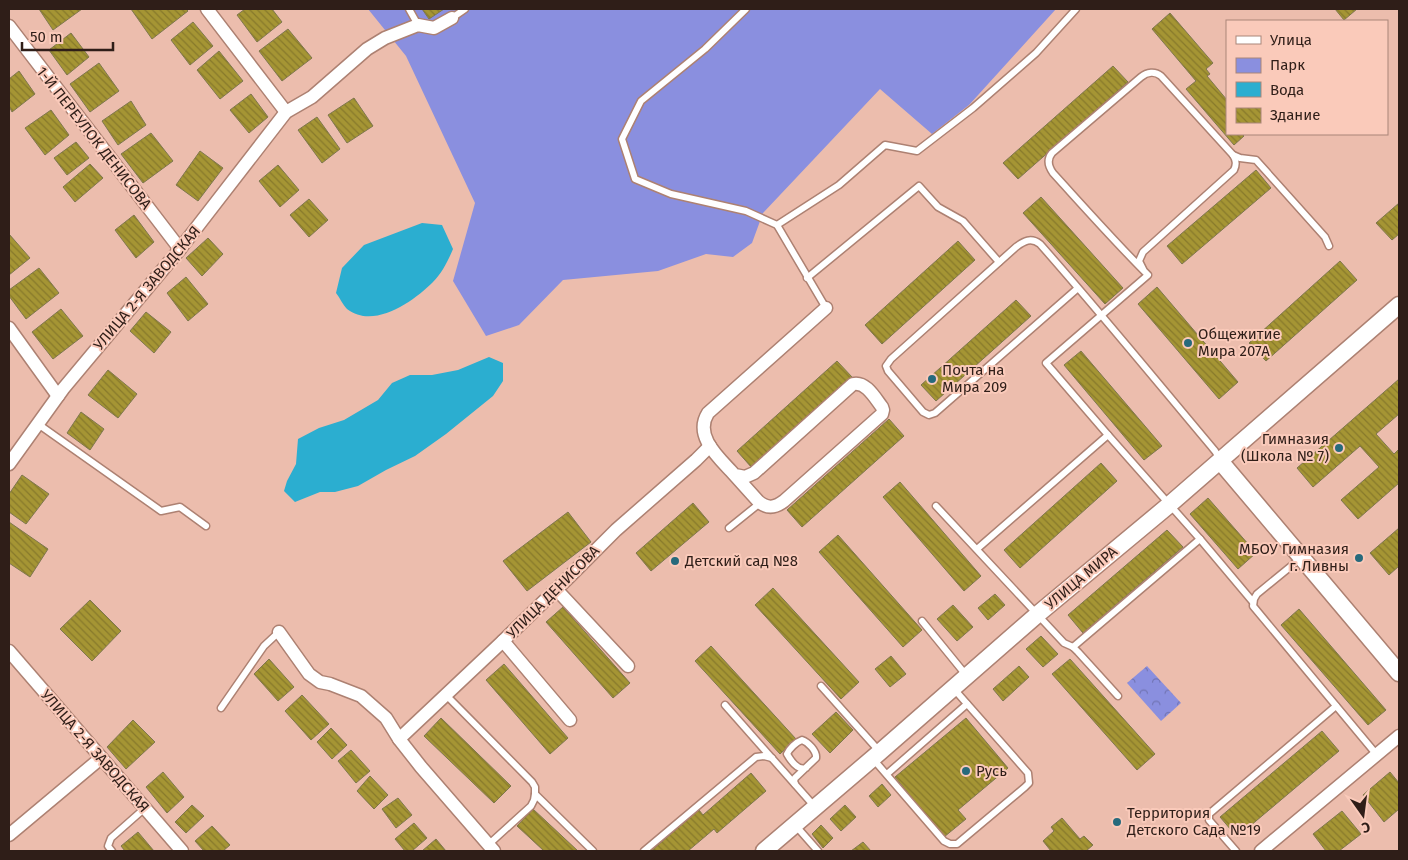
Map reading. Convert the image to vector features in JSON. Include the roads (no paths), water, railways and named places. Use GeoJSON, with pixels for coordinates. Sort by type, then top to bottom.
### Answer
{"type":"FeatureCollection","features":[{"type":"Feature","properties":{"kind":"street"},"geometry":{"type":"LineString","coordinates":[[207,9],[286,112],[312,97],[367,49],[385,38],[418,25],[434,28],[452,18]]}},
{"type":"Feature","properties":{"kind":"street","name":"1-Й ПЕРЕУЛОК ДЕНИСОВА"},"geometry":{"type":"LineString","coordinates":[[9,26],[180,249]]}},
{"type":"Feature","properties":{"kind":"street","name":"УЛИЦА 2-Я ЗАВОДСКАЯ"},"geometry":{"type":"LineString","coordinates":[[9,464],[63,389],[180,249],[286,112]]}},
{"type":"Feature","properties":{"kind":"street","name":"УЛИЦА МИРА"},"geometry":{"type":"LineString","coordinates":[[764,851],[877,756],[1038,614],[1169,505],[1399,305]]}},
{"type":"Feature","properties":{"kind":"street"},"geometry":{"type":"LineString","coordinates":[[735,475],[745,477],[754,473],[851,385],[857,383],[863,385],[883,410],[880,415],[778,505],[768,507],[760,503],[714,453],[710,446],[706,438],[704,426],[708,413],[826,308]]}},
{"type":"Feature","properties":{"kind":"street"},"geometry":{"type":"LineString","coordinates":[[9,328],[58,396]]}},
{"type":"Feature","properties":{"kind":"street","name":"УЛИЦА ДЕНИСОВА"},"geometry":{"type":"LineString","coordinates":[[399,739],[503,641],[616,530],[710,446]]}},
{"type":"Feature","properties":{"kind":"street"},"geometry":{"type":"LineString","coordinates":[[1220,461],[1399,673]]}},
{"type":"Feature","properties":{"kind":"street"},"geometry":{"type":"LineString","coordinates":[[750,493],[750,482],[754,473]]}},
{"type":"Feature","properties":{"kind":"street"},"geometry":{"type":"LineString","coordinates":[[556,589],[628,666]]}},
{"type":"Feature","properties":{"kind":"street"},"geometry":{"type":"LineString","coordinates":[[279,632],[309,674],[320,682],[361,696],[386,718],[399,739],[491,848]]}},
{"type":"Feature","properties":{"kind":"street"},"geometry":{"type":"LineString","coordinates":[[503,641],[570,720]]}},
{"type":"Feature","properties":{"kind":"street","name":"УЛИЦА 2-Я ЗАВОДСКАЯ"},"geometry":{"type":"LineString","coordinates":[[9,651],[182,851]]}},
{"type":"Feature","properties":{"kind":"street"},"geometry":{"type":"LineString","coordinates":[[1261,851],[1399,736]]}},
{"type":"Feature","properties":{"kind":"street"},"geometry":{"type":"LineString","coordinates":[[9,834],[101,758]]}},
{"type":"Feature","properties":{"kind":"lane"},"geometry":{"type":"LineString","coordinates":[[409,9],[418,25]]}},
{"type":"Feature","properties":{"kind":"lane"},"geometry":{"type":"LineString","coordinates":[[452,18],[466,9]]}},
{"type":"Feature","properties":{"kind":"lane"},"geometry":{"type":"LineString","coordinates":[[746,9],[705,49],[641,101],[622,140],[635,179],[671,194],[746,211],[777,225],[826,308]]}},
{"type":"Feature","properties":{"kind":"lane"},"geometry":{"type":"LineString","coordinates":[[777,225],[839,185],[885,145],[917,151],[972,108],[1036,53],[1076,9]]}},
{"type":"Feature","properties":{"kind":"lane"},"geometry":{"type":"LineString","coordinates":[[1144,271],[1139,261],[1143,252],[1234,170],[1236,163],[1233,155],[1161,76],[1151,73],[1140,76],[1049,157],[1048,163],[1052,173],[1125,251],[1144,271],[1148,275],[1046,363],[1200,539],[1253,602],[1256,610],[1377,755]]}},
{"type":"Feature","properties":{"kind":"lane"},"geometry":{"type":"LineString","coordinates":[[1233,155],[1256,160],[1325,237],[1329,246]]}},
{"type":"Feature","properties":{"kind":"lane"},"geometry":{"type":"LineString","coordinates":[[807,278],[919,186],[938,207],[963,221],[999,262]]}},
{"type":"Feature","properties":{"kind":"lane"},"geometry":{"type":"LineString","coordinates":[[1078,288],[935,413],[925,414],[890,374],[887,368],[888,363],[999,262],[1023,242],[1034,240],[1040,244],[1102,314],[1215,451],[1220,461]]}},
{"type":"Feature","properties":{"kind":"lane"},"geometry":{"type":"LineString","coordinates":[[1125,251],[1136,254],[1143,252]]}},
{"type":"Feature","properties":{"kind":"lane"},"geometry":{"type":"LineString","coordinates":[[38,424],[161,511],[180,507],[206,526]]}},
{"type":"Feature","properties":{"kind":"lane"},"geometry":{"type":"LineString","coordinates":[[977,549],[1108,435]]}},
{"type":"Feature","properties":{"kind":"lane"},"geometry":{"type":"LineString","coordinates":[[729,528],[760,503]]}},
{"type":"Feature","properties":{"kind":"lane"},"geometry":{"type":"LineString","coordinates":[[936,506],[1064,643],[1074,648],[1118,696]]}},
{"type":"Feature","properties":{"kind":"lane"},"geometry":{"type":"LineString","coordinates":[[1074,648],[1200,539]]}},
{"type":"Feature","properties":{"kind":"lane"},"geometry":{"type":"LineString","coordinates":[[1253,602],[1257,594],[1302,557]]}},
{"type":"Feature","properties":{"kind":"lane"},"geometry":{"type":"LineString","coordinates":[[922,621],[967,676]]}},
{"type":"Feature","properties":{"kind":"lane"},"geometry":{"type":"LineString","coordinates":[[221,708],[264,646],[279,632]]}},
{"type":"Feature","properties":{"kind":"lane"},"geometry":{"type":"LineString","coordinates":[[821,686],[877,756],[887,774],[944,841],[952,845],[957,844],[1025,788],[1029,782],[1028,773],[953,689]]}},
{"type":"Feature","properties":{"kind":"lane"},"geometry":{"type":"LineString","coordinates":[[446,695],[535,787],[534,800],[530,806],[491,848]]}},
{"type":"Feature","properties":{"kind":"lane"},"geometry":{"type":"LineString","coordinates":[[887,774],[967,704]]}},
{"type":"Feature","properties":{"kind":"lane"},"geometry":{"type":"LineString","coordinates":[[725,706],[815,808]]}},
{"type":"Feature","properties":{"kind":"lane"},"geometry":{"type":"LineString","coordinates":[[1236,851],[1209,820],[1209,814],[1336,706]]}},
{"type":"Feature","properties":{"kind":"lane"},"geometry":{"type":"LineString","coordinates":[[795,784],[794,779],[806,768],[816,758],[817,755],[805,742],[800,741],[787,754],[798,768],[806,768]]}},
{"type":"Feature","properties":{"kind":"lane"},"geometry":{"type":"LineString","coordinates":[[644,851],[756,757],[772,758]]}},
{"type":"Feature","properties":{"kind":"lane"},"geometry":{"type":"LineString","coordinates":[[535,794],[593,851]]}},
{"type":"Feature","properties":{"kind":"lane"},"geometry":{"type":"LineString","coordinates":[[112,851],[108,846],[111,838],[145,808]]}},
{"type":"Feature","properties":{"kind":"lane"},"geometry":{"type":"LineString","coordinates":[[796,825],[818,851]]}},
{"type":"Feature","properties":{"kind":"water"},"geometry":{"type":"Polygon","coordinates":[[[422,223],[442,225],[453,249],[436,278],[405,304],[381,315],[358,315],[347,309],[336,293],[342,268],[364,245],[422,223]]]}},
{"type":"Feature","properties":{"kind":"water"},"geometry":{"type":"Polygon","coordinates":[[[489,357],[503,363],[503,381],[493,396],[415,456],[358,486],[335,492],[320,492],[295,502],[284,491],[296,464],[298,439],[319,428],[344,420],[378,400],[392,383],[410,375],[432,375],[458,370],[489,357]]]}},
{"type":"Feature","properties":{"kind":"place","name":"Общежитие Мира 207А"},"geometry":{"type":"Point","coordinates":[1188,343]}},
{"type":"Feature","properties":{"kind":"place","name":"Почта на Мира 209"},"geometry":{"type":"Point","coordinates":[932,379]}},
{"type":"Feature","properties":{"kind":"place","name":"Гимназия (Школа № 7)"},"geometry":{"type":"Point","coordinates":[1339,448]}},
{"type":"Feature","properties":{"kind":"place","name":"МБОУ Гимназия г. Ливны"},"geometry":{"type":"Point","coordinates":[1359,558]}},
{"type":"Feature","properties":{"kind":"place","name":"Детский сад №8"},"geometry":{"type":"Point","coordinates":[675,561]}},
{"type":"Feature","properties":{"kind":"place","name":"Русь"},"geometry":{"type":"Point","coordinates":[966,771]}},
{"type":"Feature","properties":{"kind":"place","name":"Территория Детского Сада №19"},"geometry":{"type":"Point","coordinates":[1117,822]}}]}
